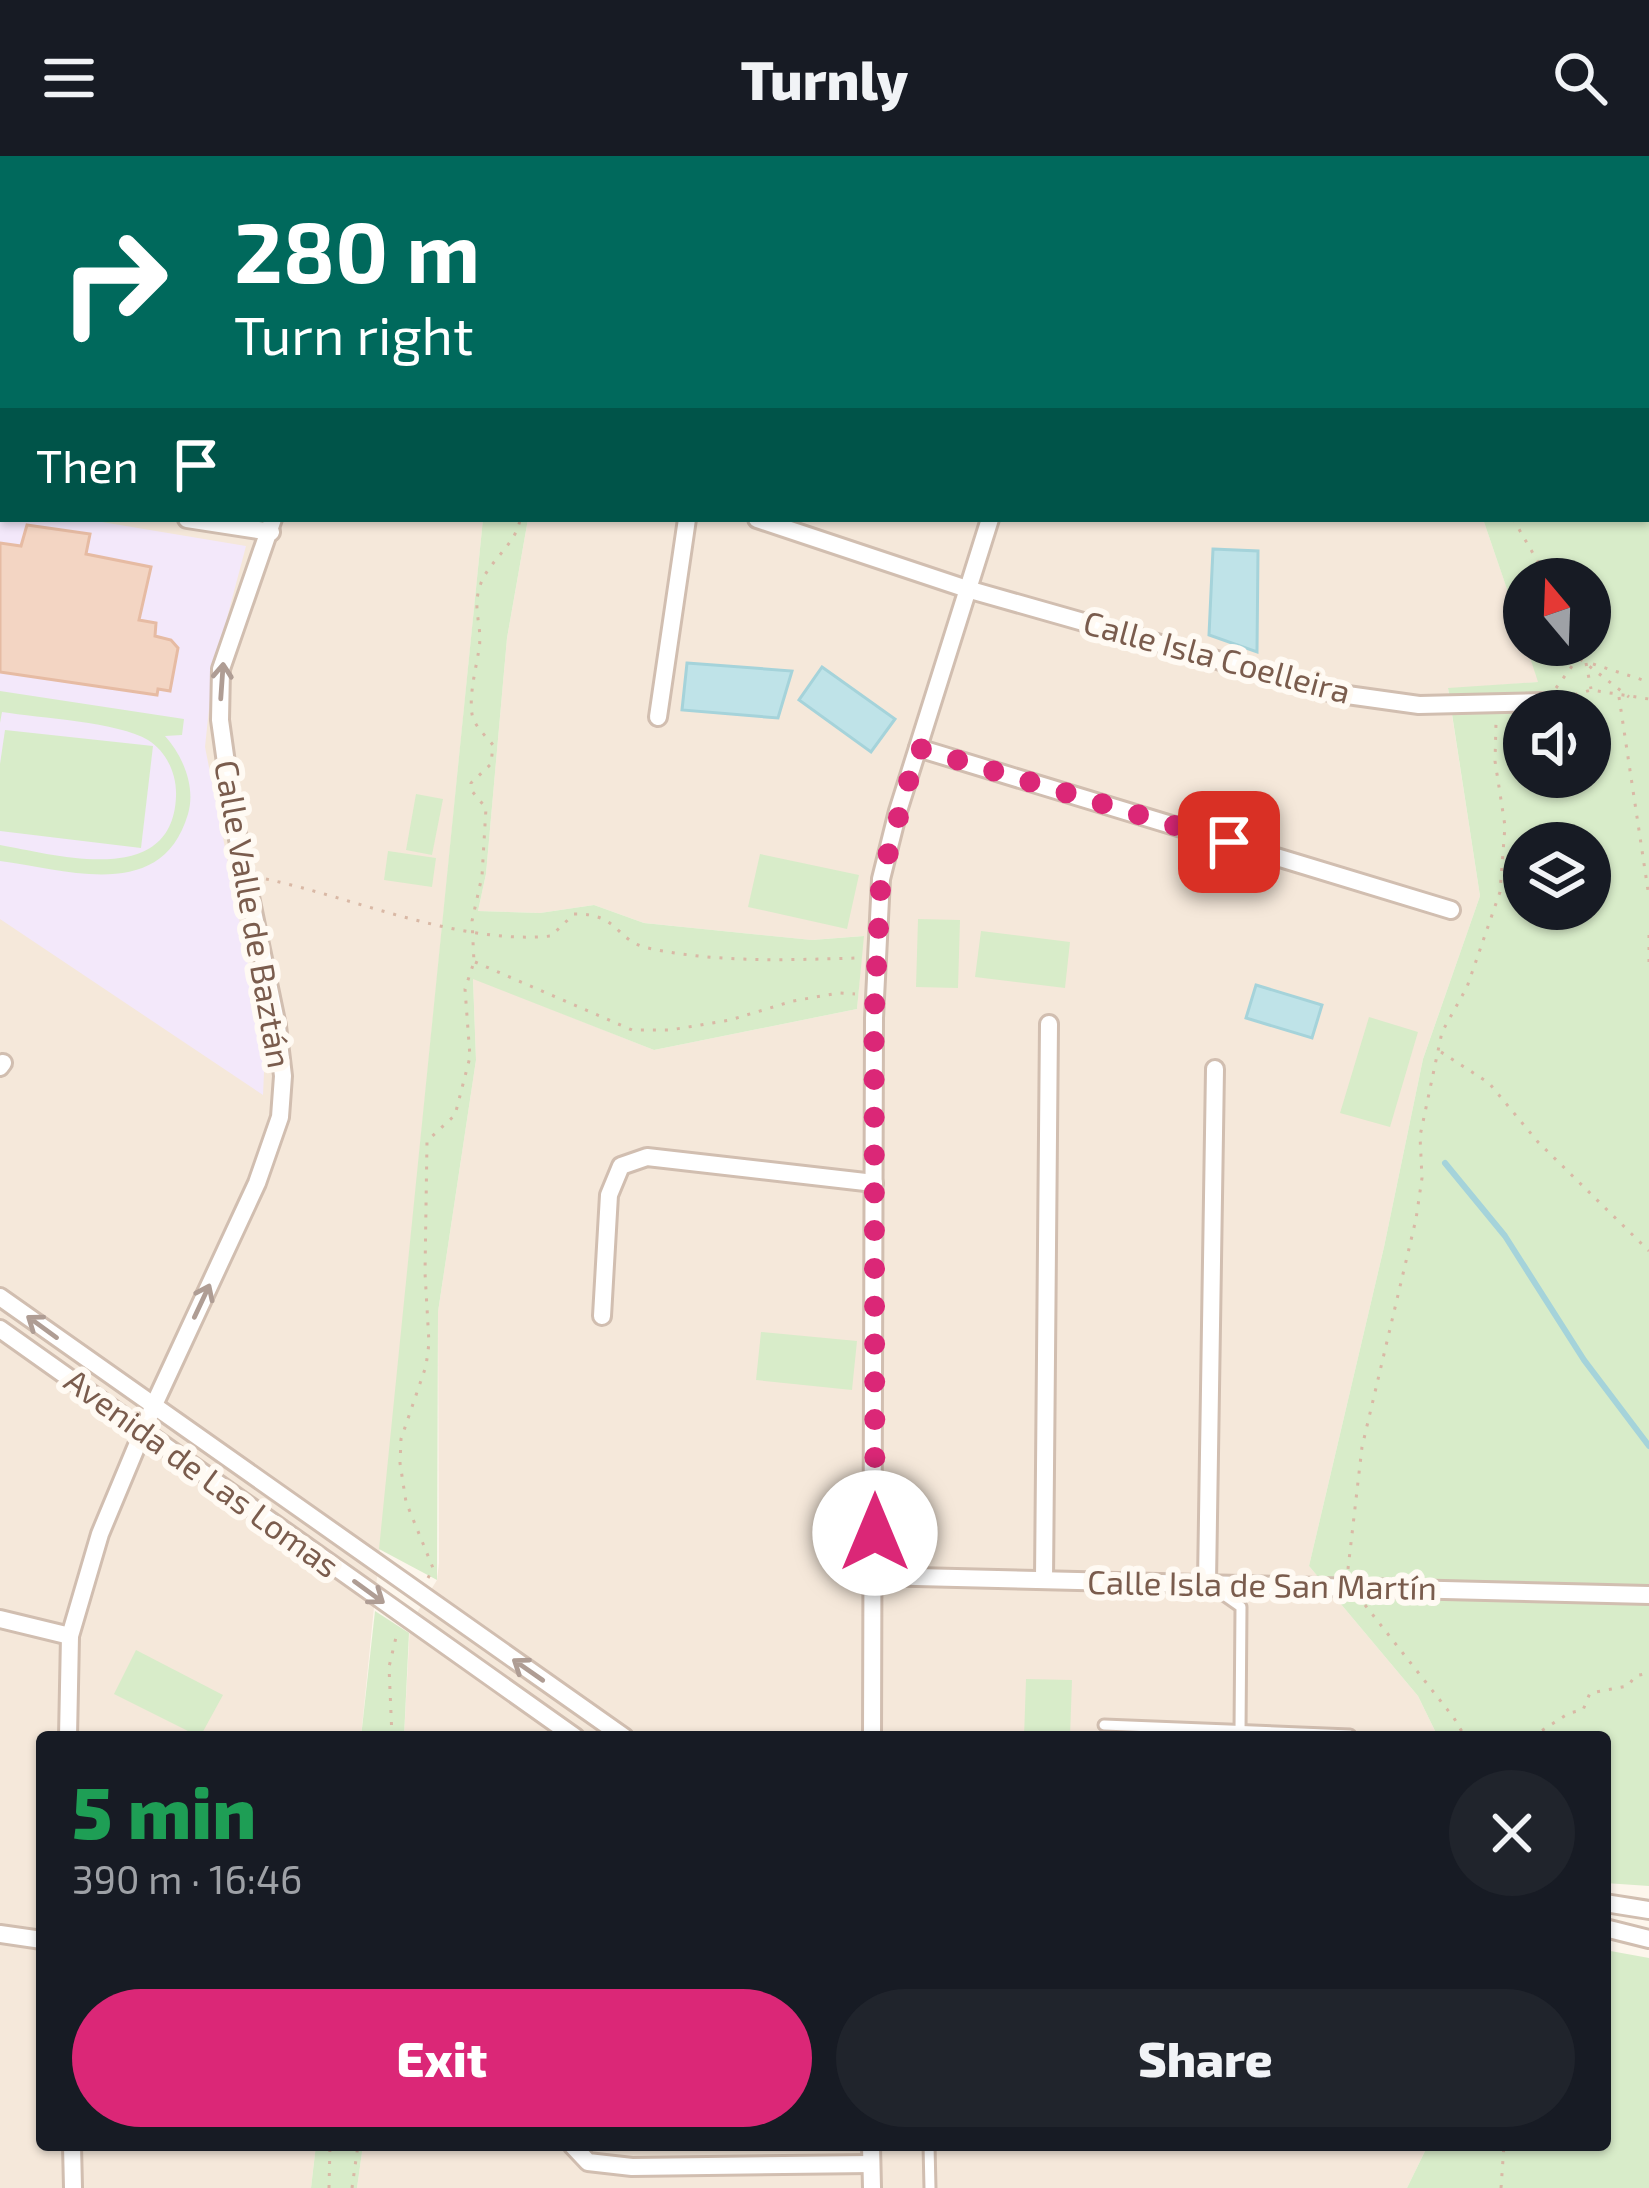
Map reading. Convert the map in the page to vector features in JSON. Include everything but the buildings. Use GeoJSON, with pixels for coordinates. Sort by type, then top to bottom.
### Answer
{"type":"FeatureCollection","features":[{"type":"Feature","properties":{"kind":"street"},"geometry":{"type":"LineString","coordinates":[[230,522],[272,525]]}},
{"type":"Feature","properties":{"kind":"street"},"geometry":{"type":"LineString","coordinates":[[658,717],[687,522]]}},
{"type":"Feature","properties":{"kind":"street","name":"Calle Isla Coelleira"},"geometry":{"type":"LineString","coordinates":[[767,522],[967,589],[1333,693],[1419,704],[1503,703]]}},
{"type":"Feature","properties":{"kind":"street"},"geometry":{"type":"LineString","coordinates":[[872,1731],[875,996],[881,879],[989,522]]}},
{"type":"Feature","properties":{"kind":"street","name":"Calle Valle de Baztán"},"geometry":{"type":"LineString","coordinates":[[68,1731],[70,1636],[100,1534],[257,1183],[280,1117],[283,1076],[278,1026],[220,720],[221,669],[272,525]]}},
{"type":"Feature","properties":{"kind":"street"},"geometry":{"type":"LineString","coordinates":[[918,748],[1451,910]]}},
{"type":"Feature","properties":{"kind":"street"},"geometry":{"type":"LineString","coordinates":[[1044,1580],[1049,1024]]}},
{"type":"Feature","properties":{"kind":"street"},"geometry":{"type":"LineString","coordinates":[[1207,1582],[1215,1069]]}},
{"type":"Feature","properties":{"kind":"street"},"geometry":{"type":"LineString","coordinates":[[602,1316],[609,1195],[621,1166],[646,1157],[874,1183]]}},
{"type":"Feature","properties":{"kind":"street","name":"Avenida de Las Lomas"},"geometry":{"type":"LineString","coordinates":[[0,1297],[616,1731]]}},
{"type":"Feature","properties":{"kind":"street","name":"Avenida de Las Lomas"},"geometry":{"type":"LineString","coordinates":[[0,1329],[566,1731]]}},
{"type":"Feature","properties":{"kind":"street","name":"Calle Isla de San Martín"},"geometry":{"type":"LineString","coordinates":[[875,1576],[1649,1595]]}},
{"type":"Feature","properties":{"kind":"street"},"geometry":{"type":"LineString","coordinates":[[0,1619],[70,1636]]}},
{"type":"Feature","properties":{"kind":"street"},"geometry":{"type":"LineString","coordinates":[[1611,1904],[1649,1910]]}},
{"type":"Feature","properties":{"kind":"street"},"geometry":{"type":"LineString","coordinates":[[1611,1930],[1649,1940]]}},
{"type":"Feature","properties":{"kind":"street"},"geometry":{"type":"LineString","coordinates":[[0,1934],[36,1939]]}},
{"type":"Feature","properties":{"kind":"street"},"geometry":{"type":"LineString","coordinates":[[72,2151],[73,2188]]}},
{"type":"Feature","properties":{"kind":"street"},"geometry":{"type":"LineString","coordinates":[[578,2151],[588,2162],[632,2167],[871,2155],[872,2188]]}},
{"type":"Feature","properties":{"kind":"lane"},"geometry":{"type":"LineString","coordinates":[[1104,1725],[1240,1731],[1241,1607],[1207,1582]]}},
{"type":"Feature","properties":{"kind":"lane"},"geometry":{"type":"LineString","coordinates":[[929,2151],[930,2188]]}},
{"type":"Feature","properties":{"kind":"path"},"geometry":{"type":"LineString","coordinates":[[420,1593],[434,1568],[406,1502],[401,1438],[426,1366],[429,1343],[427,1141],[455,1115],[470,1057],[465,989],[474,962],[486,808],[471,790],[471,783],[491,764],[493,745],[474,722],[471,710],[480,645],[475,610],[493,560],[518,531],[520,522]]}},
{"type":"Feature","properties":{"kind":"path"},"geometry":{"type":"LineString","coordinates":[[1515,522],[1536,558]]}},
{"type":"Feature","properties":{"kind":"path"},"geometry":{"type":"LineString","coordinates":[[1552,690],[1571,666]]}},
{"type":"Feature","properties":{"kind":"path"},"geometry":{"type":"LineString","coordinates":[[1587,666],[1591,690]]}},
{"type":"Feature","properties":{"kind":"path"},"geometry":{"type":"LineString","coordinates":[[1592,666],[1632,699]]}},
{"type":"Feature","properties":{"kind":"path"},"geometry":{"type":"LineString","coordinates":[[1601,666],[1649,682]]}},
{"type":"Feature","properties":{"kind":"path"},"geometry":{"type":"LineString","coordinates":[[1611,695],[1649,699]]}},
{"type":"Feature","properties":{"kind":"path"},"geometry":{"type":"LineString","coordinates":[[1619,697],[1649,896]]}},
{"type":"Feature","properties":{"kind":"path"},"geometry":{"type":"LineString","coordinates":[[1461,1731],[1369,1613],[1348,1568],[1362,1448],[1416,1220],[1422,1178],[1420,1136],[1442,1032],[1467,987],[1500,892],[1505,826],[1492,703]]}},
{"type":"Feature","properties":{"kind":"path"},"geometry":{"type":"LineString","coordinates":[[246,874],[473,931],[522,938],[551,936],[574,914],[586,914],[608,918],[643,948],[738,960],[877,957]]}},
{"type":"Feature","properties":{"kind":"path"},"geometry":{"type":"LineString","coordinates":[[1649,935],[1649,962]]}},
{"type":"Feature","properties":{"kind":"path"},"geometry":{"type":"LineString","coordinates":[[474,962],[632,1030],[670,1030],[730,1020],[839,993],[875,996]]}},
{"type":"Feature","properties":{"kind":"path"},"geometry":{"type":"LineString","coordinates":[[1440,1051],[1489,1083],[1538,1142],[1649,1251]]}},
{"type":"Feature","properties":{"kind":"path"},"geometry":{"type":"LineString","coordinates":[[392,1731],[389,1667],[393,1639],[404,1618]]}},
{"type":"Feature","properties":{"kind":"path"},"geometry":{"type":"LineString","coordinates":[[1542,1731],[1583,1710],[1590,1693],[1628,1686],[1635,1676],[1649,1673]]}},
{"type":"Feature","properties":{"kind":"path"},"geometry":{"type":"LineString","coordinates":[[329,2188],[330,2151]]}},
{"type":"Feature","properties":{"kind":"path"},"geometry":{"type":"LineString","coordinates":[[352,2188],[357,2151]]}},
{"type":"Feature","properties":{"kind":"path"},"geometry":{"type":"LineString","coordinates":[[1502,2188],[1504,2151]]}},
{"type":"Feature","properties":{"kind":"shaded area"},"geometry":{"type":"Polygon","coordinates":[[[0,522],[483,522],[362,1731],[36,1731],[36,2151],[315,2151],[311,2188],[0,2188],[0,522]]]}},
{"type":"Feature","properties":{"kind":"shaded area"},"geometry":{"type":"Polygon","coordinates":[[[0,522],[102,522],[246,546],[213,671],[205,747],[265,1049],[263,1095],[0,919],[0,522]]]}},
{"type":"Feature","properties":{"kind":"shaded area"},"geometry":{"type":"Polygon","coordinates":[[[527,522],[1484,522],[1503,577],[1503,666],[1534,666],[1539,682],[1448,689],[1480,896],[1423,1059],[1309,1566],[1418,1696],[1435,1731],[404,1731],[410,1624],[437,1580],[439,1563],[438,1312],[476,1060],[473,978],[654,1050],[857,1009],[863,936],[812,940],[644,923],[594,905],[540,913],[478,911],[486,874],[507,638],[527,522]]]}},
{"type":"Feature","properties":{"kind":"shaded area"},"geometry":{"type":"Polygon","coordinates":[[[362,2151],[1425,2151],[1407,2188],[357,2188],[362,2151]]]}},
{"type":"Feature","properties":{"kind":"green space"},"geometry":{"type":"Polygon","coordinates":[[[483,522],[527,522],[507,638],[486,874],[478,911],[540,913],[594,905],[644,923],[812,940],[864,936],[857,1009],[654,1050],[473,979],[476,1060],[438,1312],[437,1580],[379,1549],[483,522]]]}},
{"type":"Feature","properties":{"kind":"green space"},"geometry":{"type":"Polygon","coordinates":[[[1484,522],[1649,522],[1649,1886],[1611,1883],[1611,1731],[1435,1731],[1418,1696],[1309,1566],[1423,1059],[1480,896],[1448,688],[1538,682],[1533,666],[1611,666],[1611,558],[1503,558],[1503,578],[1484,522]]]}},
{"type":"Feature","properties":{"kind":"green space"},"geometry":{"type":"Polygon","coordinates":[[[0,691],[184,719],[182,735],[165,736],[182,762],[190,793],[188,814],[175,842],[157,860],[110,874],[0,861],[0,845],[80,858],[134,855],[155,844],[170,825],[176,796],[169,764],[148,740],[99,725],[2,712],[0,723],[0,691]]]}},
{"type":"Feature","properties":{"kind":"green space"},"geometry":{"type":"Polygon","coordinates":[[[5,730],[153,746],[141,848],[0,831],[5,730]]]}},
{"type":"Feature","properties":{"kind":"green space"},"geometry":{"type":"Polygon","coordinates":[[[416,794],[443,799],[432,855],[406,850],[416,794]]]}},
{"type":"Feature","properties":{"kind":"green space"},"geometry":{"type":"Polygon","coordinates":[[[388,851],[436,858],[432,887],[384,880],[388,851]]]}},
{"type":"Feature","properties":{"kind":"green space"},"geometry":{"type":"Polygon","coordinates":[[[760,854],[859,875],[847,929],[748,907],[760,854]]]}},
{"type":"Feature","properties":{"kind":"green space"},"geometry":{"type":"Polygon","coordinates":[[[918,919],[960,920],[958,988],[916,987],[918,919]]]}},
{"type":"Feature","properties":{"kind":"green space"},"geometry":{"type":"Polygon","coordinates":[[[981,931],[1070,942],[1065,988],[975,977],[981,931]]]}},
{"type":"Feature","properties":{"kind":"green space"},"geometry":{"type":"Polygon","coordinates":[[[1369,1017],[1418,1032],[1390,1127],[1340,1113],[1369,1017]]]}},
{"type":"Feature","properties":{"kind":"green space"},"geometry":{"type":"Polygon","coordinates":[[[761,1332],[857,1341],[852,1390],[756,1380],[761,1332]]]}},
{"type":"Feature","properties":{"kind":"green space"},"geometry":{"type":"Polygon","coordinates":[[[375,1611],[409,1633],[404,1731],[362,1731],[375,1611]]]}},
{"type":"Feature","properties":{"kind":"green space"},"geometry":{"type":"Polygon","coordinates":[[[136,1650],[223,1695],[203,1731],[188,1731],[114,1694],[136,1650]]]}},
{"type":"Feature","properties":{"kind":"green space"},"geometry":{"type":"Polygon","coordinates":[[[1026,1679],[1072,1680],[1070,1731],[1024,1731],[1026,1679]]]}},
{"type":"Feature","properties":{"kind":"green space"},"geometry":{"type":"Polygon","coordinates":[[[1611,1951],[1649,1958],[1649,2188],[1407,2188],[1425,2151],[1611,2151],[1611,1951]]]}},
{"type":"Feature","properties":{"kind":"green space"},"geometry":{"type":"Polygon","coordinates":[[[315,2151],[362,2151],[357,2188],[311,2188],[315,2151]]]}},
{"type":"Feature","properties":{"kind":"water"},"geometry":{"type":"Polygon","coordinates":[[[1213,549],[1258,551],[1257,652],[1209,635],[1213,549]]]}},
{"type":"Feature","properties":{"kind":"water"},"geometry":{"type":"Polygon","coordinates":[[[687,663],[792,671],[778,718],[682,710],[687,663]]]}},
{"type":"Feature","properties":{"kind":"water"},"geometry":{"type":"Polygon","coordinates":[[[822,667],[895,719],[871,752],[799,700],[822,667]]]}},
{"type":"Feature","properties":{"kind":"water"},"geometry":{"type":"Polygon","coordinates":[[[1256,985],[1322,1005],[1312,1038],[1246,1018],[1256,985]]]}},
{"type":"Feature","properties":{"kind":"waterway"},"geometry":{"type":"LineString","coordinates":[[1445,1163],[1505,1236],[1584,1360],[1649,1446]]}},
{"type":"Feature","properties":{"kind":"route"},"geometry":{"type":"LineString","coordinates":[[875,1533],[874,1018],[881,879],[918,748],[1229,842]]}}]}
